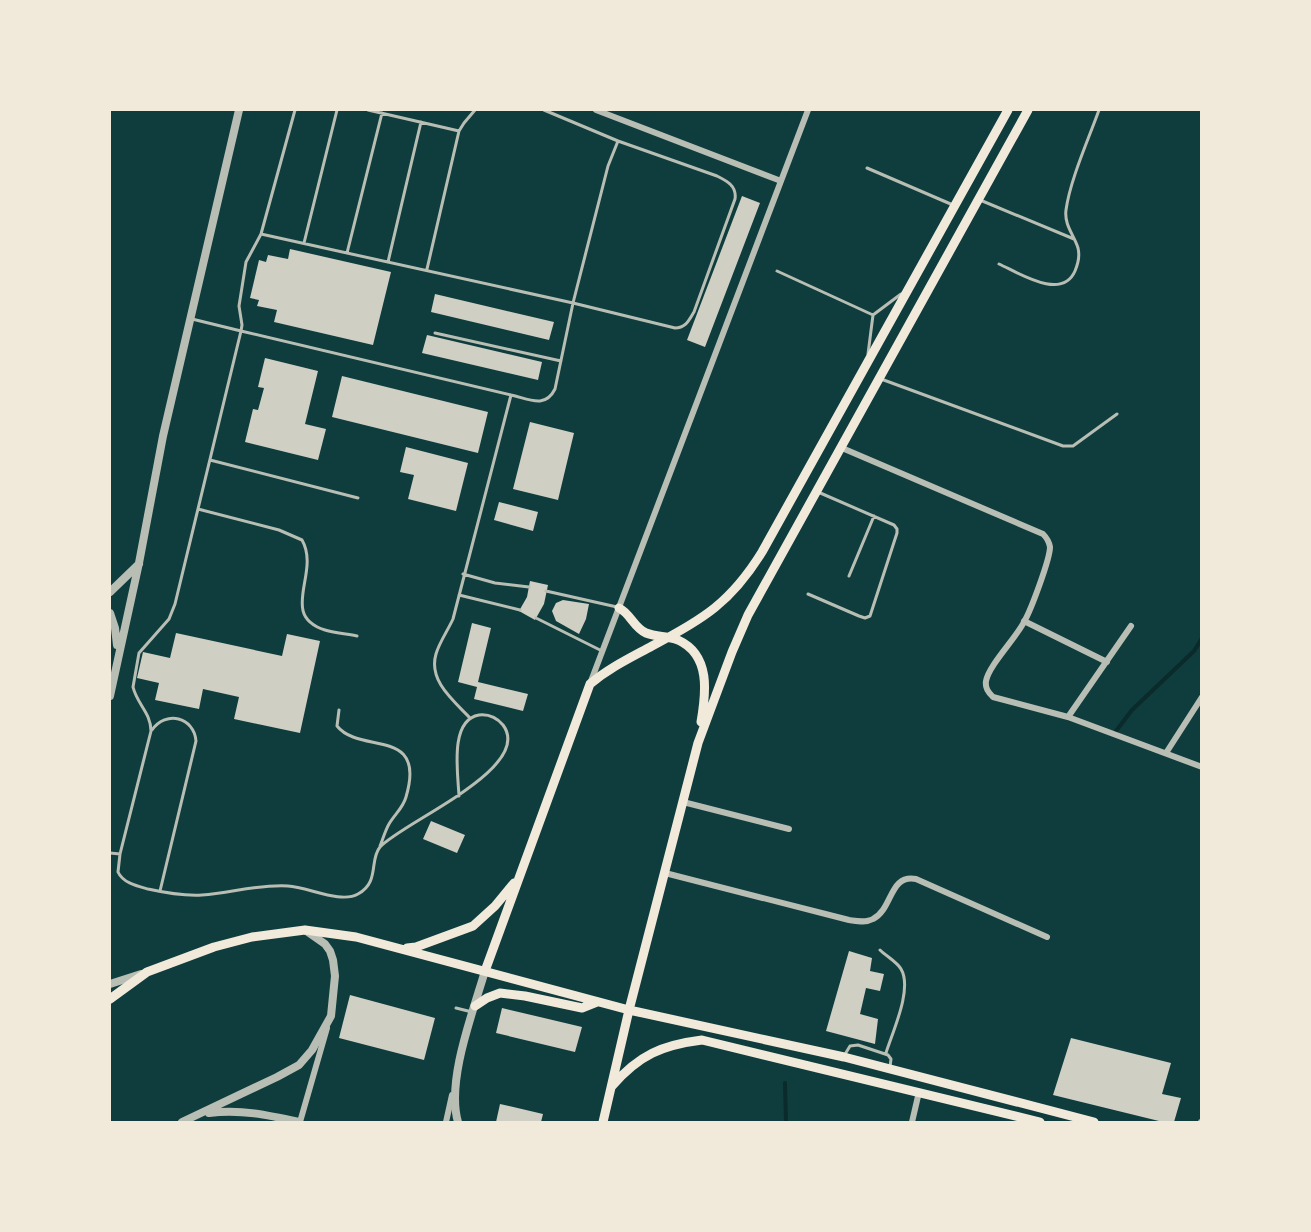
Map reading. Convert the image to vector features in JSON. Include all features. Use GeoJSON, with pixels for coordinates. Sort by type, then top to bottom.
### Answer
{"type":"FeatureCollection","features":[{"type":"Feature","properties":{"kind":"main road"},"geometry":{"type":"LineString","coordinates":[[485,971],[590,684],[610,668],[669,637],[713,610],[744,581],[1008,110]]}},
{"type":"Feature","properties":{"kind":"main road"},"geometry":{"type":"LineString","coordinates":[[698,742],[748,615],[1028,110]]}},
{"type":"Feature","properties":{"kind":"main road"},"geometry":{"type":"LineString","coordinates":[[603,1122],[629,1010],[698,742],[704,697],[702,666],[694,651],[687,645],[669,637],[646,633],[619,608]]}},
{"type":"Feature","properties":{"kind":"main road"},"geometry":{"type":"LineString","coordinates":[[398,948],[416,947],[473,926],[495,906],[520,876]]}},
{"type":"Feature","properties":{"kind":"main road"},"geometry":{"type":"LineString","coordinates":[[110,999],[147,972],[214,947],[252,937],[305,930],[356,937],[597,1002],[844,1057],[1094,1122]]}},
{"type":"Feature","properties":{"kind":"main road"},"geometry":{"type":"LineString","coordinates":[[474,1009],[487,998],[500,993],[582,1008],[597,1002]]}},
{"type":"Feature","properties":{"kind":"main road"},"geometry":{"type":"LineString","coordinates":[[611,1088],[623,1073],[642,1057],[674,1044],[702,1040],[1040,1122]]}},
{"type":"Feature","properties":{"kind":"street"},"geometry":{"type":"LineString","coordinates":[[110,696],[139,563],[163,436],[239,110]]}},
{"type":"Feature","properties":{"kind":"street"},"geometry":{"type":"LineString","coordinates":[[596,110],[781,181]]}},
{"type":"Feature","properties":{"kind":"street"},"geometry":{"type":"LineString","coordinates":[[590,684],[808,110]]}},
{"type":"Feature","properties":{"kind":"street"},"geometry":{"type":"LineString","coordinates":[[842,448],[1043,534],[1049,543],[1050,551],[1024,621],[987,675],[986,687],[993,697],[1068,717],[1202,767]]}},
{"type":"Feature","properties":{"kind":"street"},"geometry":{"type":"LineString","coordinates":[[110,592],[139,563]]}},
{"type":"Feature","properties":{"kind":"street"},"geometry":{"type":"LineString","coordinates":[[110,613],[115,628],[118,651]]}},
{"type":"Feature","properties":{"kind":"street"},"geometry":{"type":"LineString","coordinates":[[1024,621],[1107,662]]}},
{"type":"Feature","properties":{"kind":"street"},"geometry":{"type":"LineString","coordinates":[[1068,717],[1131,626]]}},
{"type":"Feature","properties":{"kind":"street"},"geometry":{"type":"LineString","coordinates":[[1166,753],[1202,697]]}},
{"type":"Feature","properties":{"kind":"street"},"geometry":{"type":"LineString","coordinates":[[683,802],[789,829]]}},
{"type":"Feature","properties":{"kind":"street"},"geometry":{"type":"LineString","coordinates":[[664,873],[849,920],[865,921],[879,915],[899,882],[909,877],[1047,937]]}},
{"type":"Feature","properties":{"kind":"street"},"geometry":{"type":"LineString","coordinates":[[203,1113],[256,1112],[299,1122],[331,1016],[335,976],[333,960],[325,944],[305,930]]}},
{"type":"Feature","properties":{"kind":"street"},"geometry":{"type":"LineString","coordinates":[[446,1122],[458,1068],[485,971]]}},
{"type":"Feature","properties":{"kind":"street"},"geometry":{"type":"LineString","coordinates":[[110,984],[147,972]]}},
{"type":"Feature","properties":{"kind":"street"},"geometry":{"type":"LineString","coordinates":[[182,1122],[299,1065],[312,1050],[331,1016]]}},
{"type":"Feature","properties":{"kind":"street"},"geometry":{"type":"LineString","coordinates":[[458,1068],[454,1101],[458,1122]]}},
{"type":"Feature","properties":{"kind":"street"},"geometry":{"type":"LineString","coordinates":[[912,1122],[919,1092]]}},
{"type":"Feature","properties":{"kind":"lane"},"geometry":{"type":"LineString","coordinates":[[295,110],[261,234],[246,262],[238,306],[242,324],[241,331],[173,610],[160,631],[139,653],[133,687],[149,717],[151,731],[120,854],[118,872],[120,877],[135,885],[199,896],[283,886],[346,898],[359,894],[368,886],[389,824],[402,808],[410,776],[408,761],[404,755],[386,745],[343,732],[336,726],[339,711]]}},
{"type":"Feature","properties":{"kind":"lane"},"geometry":{"type":"LineString","coordinates":[[304,243],[337,110]]}},
{"type":"Feature","properties":{"kind":"lane"},"geometry":{"type":"LineString","coordinates":[[369,110],[459,131]]}},
{"type":"Feature","properties":{"kind":"lane"},"geometry":{"type":"LineString","coordinates":[[426,270],[459,131],[475,110]]}},
{"type":"Feature","properties":{"kind":"lane"},"geometry":{"type":"LineString","coordinates":[[261,234],[675,328],[684,326],[694,312],[735,200],[735,190],[724,179],[618,141],[544,110]]}},
{"type":"Feature","properties":{"kind":"lane"},"geometry":{"type":"LineString","coordinates":[[999,264],[1046,285],[1061,284],[1073,276],[1078,264],[1078,250],[1067,226],[1065,212],[1068,196],[1099,110]]}},
{"type":"Feature","properties":{"kind":"lane"},"geometry":{"type":"LineString","coordinates":[[347,253],[382,113]]}},
{"type":"Feature","properties":{"kind":"lane"},"geometry":{"type":"LineString","coordinates":[[388,262],[421,122]]}},
{"type":"Feature","properties":{"kind":"lane"},"geometry":{"type":"LineString","coordinates":[[191,319],[537,401],[545,401],[551,397],[555,389],[573,303],[608,166],[618,141]]}},
{"type":"Feature","properties":{"kind":"lane"},"geometry":{"type":"LineString","coordinates":[[867,168],[954,206]]}},
{"type":"Feature","properties":{"kind":"lane"},"geometry":{"type":"LineString","coordinates":[[978,199],[1074,239]]}},
{"type":"Feature","properties":{"kind":"lane"},"geometry":{"type":"LineString","coordinates":[[777,272],[873,315]]}},
{"type":"Feature","properties":{"kind":"lane"},"geometry":{"type":"LineString","coordinates":[[868,359],[873,315],[906,291]]}},
{"type":"Feature","properties":{"kind":"lane"},"geometry":{"type":"LineString","coordinates":[[435,333],[561,361]]}},
{"type":"Feature","properties":{"kind":"lane"},"geometry":{"type":"LineString","coordinates":[[879,378],[1063,446],[1073,446],[1117,414]]}},
{"type":"Feature","properties":{"kind":"lane"},"geometry":{"type":"LineString","coordinates":[[470,718],[441,687],[434,663],[453,619],[511,394]]}},
{"type":"Feature","properties":{"kind":"lane"},"geometry":{"type":"LineString","coordinates":[[210,460],[358,498]]}},
{"type":"Feature","properties":{"kind":"lane"},"geometry":{"type":"LineString","coordinates":[[808,594],[859,616],[865,618],[870,616],[897,533],[894,525],[818,492]]}},
{"type":"Feature","properties":{"kind":"lane"},"geometry":{"type":"LineString","coordinates":[[198,509],[279,530],[302,540],[308,552],[302,594],[303,613],[307,621],[326,630],[357,636]]}},
{"type":"Feature","properties":{"kind":"lane"},"geometry":{"type":"LineString","coordinates":[[849,576],[874,516]]}},
{"type":"Feature","properties":{"kind":"lane"},"geometry":{"type":"LineString","coordinates":[[463,574],[495,583],[529,587]]}},
{"type":"Feature","properties":{"kind":"lane"},"geometry":{"type":"LineString","coordinates":[[546,591],[619,608]]}},
{"type":"Feature","properties":{"kind":"lane"},"geometry":{"type":"LineString","coordinates":[[459,595],[520,610]]}},
{"type":"Feature","properties":{"kind":"lane"},"geometry":{"type":"LineString","coordinates":[[536,618],[603,651]]}},
{"type":"Feature","properties":{"kind":"lane"},"geometry":{"type":"LineString","coordinates":[[379,848],[459,796],[493,767],[503,755],[508,744],[505,729],[494,718],[486,715],[470,718],[464,724],[459,736],[459,796]]}},
{"type":"Feature","properties":{"kind":"lane"},"geometry":{"type":"LineString","coordinates":[[151,731],[162,720],[178,718],[192,727],[196,741],[160,891]]}},
{"type":"Feature","properties":{"kind":"lane"},"geometry":{"type":"LineString","coordinates":[[110,853],[120,854]]}},
{"type":"Feature","properties":{"kind":"lane"},"geometry":{"type":"LineString","coordinates":[[880,950],[903,971],[905,983],[903,1001],[886,1053]]}},
{"type":"Feature","properties":{"kind":"lane"},"geometry":{"type":"LineString","coordinates":[[456,1008],[474,1009]]}},
{"type":"Feature","properties":{"kind":"lane"},"geometry":{"type":"LineString","coordinates":[[844,1057],[848,1048],[855,1045],[886,1053],[891,1059],[890,1069]]}},
{"type":"Feature","properties":{"kind":"building"},"geometry":{"type":"Polygon","coordinates":[[[742,196],[760,203],[705,347],[687,340],[742,196]]]}},
{"type":"Feature","properties":{"kind":"building"},"geometry":{"type":"Polygon","coordinates":[[[290,249],[391,272],[373,345],[274,322],[277,310],[257,306],[259,300],[250,298],[259,260],[266,262],[268,255],[288,259],[290,249]]]}},
{"type":"Feature","properties":{"kind":"building"},"geometry":{"type":"Polygon","coordinates":[[[435,294],[554,322],[549,340],[431,312],[435,294]]]}},
{"type":"Feature","properties":{"kind":"building"},"geometry":{"type":"Polygon","coordinates":[[[427,335],[542,362],[538,380],[422,353],[427,335]]]}},
{"type":"Feature","properties":{"kind":"building"},"geometry":{"type":"Polygon","coordinates":[[[265,358],[318,371],[305,424],[326,429],[318,460],[245,442],[253,409],[258,410],[264,388],[258,387],[265,358]]]}},
{"type":"Feature","properties":{"kind":"building"},"geometry":{"type":"Polygon","coordinates":[[[342,376],[488,412],[478,453],[332,417],[342,376]]]}},
{"type":"Feature","properties":{"kind":"building"},"geometry":{"type":"Polygon","coordinates":[[[530,422],[574,433],[558,500],[513,489],[530,422]]]}},
{"type":"Feature","properties":{"kind":"building"},"geometry":{"type":"Polygon","coordinates":[[[406,447],[468,463],[456,511],[408,499],[414,475],[400,472],[406,447]]]}},
{"type":"Feature","properties":{"kind":"building"},"geometry":{"type":"Polygon","coordinates":[[[499,502],[538,512],[533,531],[494,520],[499,502]]]}},
{"type":"Feature","properties":{"kind":"building"},"geometry":{"type":"Polygon","coordinates":[[[530,581],[548,585],[544,604],[535,620],[519,611],[527,597],[530,581]]]}},
{"type":"Feature","properties":{"kind":"building"},"geometry":{"type":"Polygon","coordinates":[[[563,600],[589,604],[586,619],[579,634],[556,621],[552,611],[556,603],[563,600]]]}},
{"type":"Feature","properties":{"kind":"building"},"geometry":{"type":"Polygon","coordinates":[[[472,623],[491,628],[478,682],[528,694],[523,711],[474,699],[477,687],[458,682],[472,623]]]}},
{"type":"Feature","properties":{"kind":"building"},"geometry":{"type":"Polygon","coordinates":[[[176,633],[282,656],[287,634],[320,641],[300,733],[234,719],[239,697],[203,689],[199,709],[155,700],[159,683],[137,678],[143,652],[170,658],[176,633]]]}},
{"type":"Feature","properties":{"kind":"building"},"geometry":{"type":"Polygon","coordinates":[[[431,821],[465,835],[457,853],[423,839],[431,821]]]}},
{"type":"Feature","properties":{"kind":"building"},"geometry":{"type":"Polygon","coordinates":[[[849,951],[872,958],[870,971],[884,974],[880,991],[866,988],[860,1014],[878,1019],[875,1044],[826,1031],[849,951]]]}},
{"type":"Feature","properties":{"kind":"building"},"geometry":{"type":"Polygon","coordinates":[[[350,995],[435,1018],[424,1060],[339,1038],[350,995]]]}},
{"type":"Feature","properties":{"kind":"building"},"geometry":{"type":"Polygon","coordinates":[[[502,1008],[582,1027],[575,1052],[496,1033],[502,1008]]]}},
{"type":"Feature","properties":{"kind":"building"},"geometry":{"type":"Polygon","coordinates":[[[1071,1038],[1171,1063],[1162,1094],[1181,1098],[1174,1122],[1163,1122],[1053,1095],[1071,1038]]]}},
{"type":"Feature","properties":{"kind":"building"},"geometry":{"type":"Polygon","coordinates":[[[500,1104],[543,1114],[541,1122],[496,1122],[500,1104]]]}},
{"type":"Feature","properties":{"kind":"waterway"},"geometry":{"type":"LineString","coordinates":[[1116,731],[1132,710],[1194,651],[1202,638]]}},
{"type":"Feature","properties":{"kind":"waterway"},"geometry":{"type":"LineString","coordinates":[[785,1083],[786,1122]]}}]}
